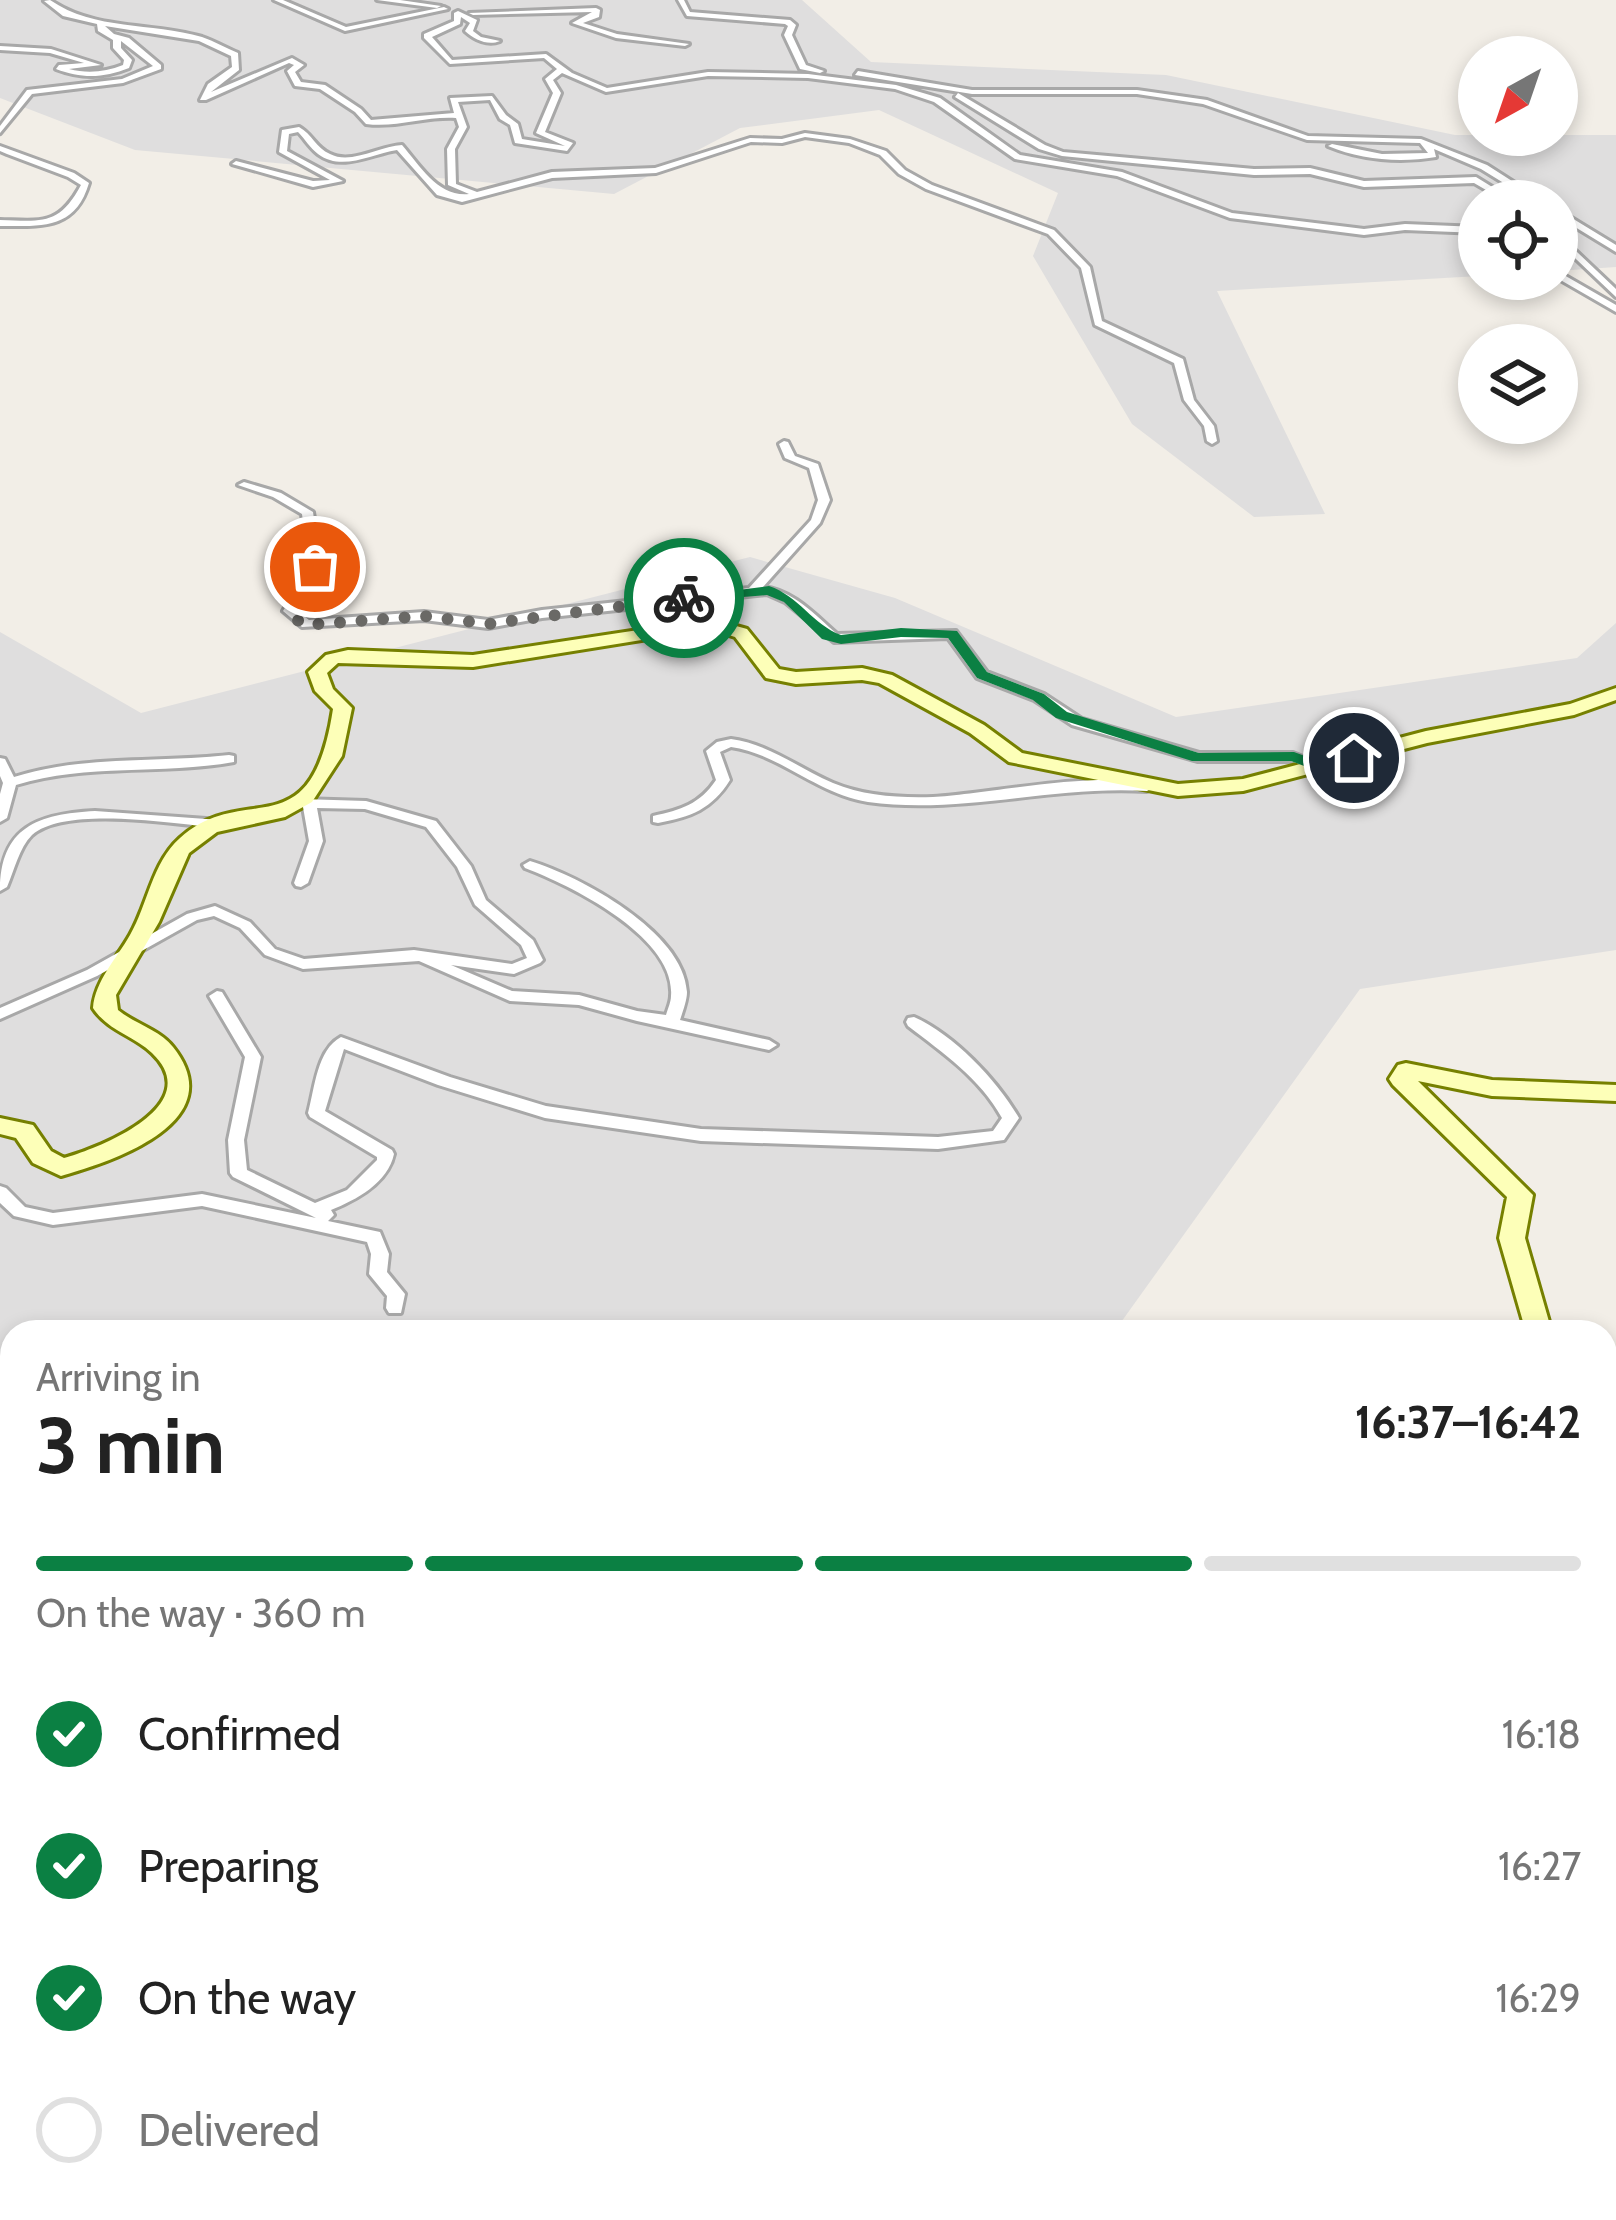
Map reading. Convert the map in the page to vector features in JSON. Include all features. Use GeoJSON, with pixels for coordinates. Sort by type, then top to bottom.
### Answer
{"type":"FeatureCollection","features":[{"type":"Feature","properties":{"kind":"street"},"geometry":{"type":"LineString","coordinates":[[277,0],[345,29],[493,0]]}},
{"type":"Feature","properties":{"kind":"street"},"geometry":{"type":"LineString","coordinates":[[380,0],[431,2],[475,22],[469,31],[479,39],[496,41]]}},
{"type":"Feature","properties":{"kind":"street"},"geometry":{"type":"LineString","coordinates":[[473,13],[537,0]]}},
{"type":"Feature","properties":{"kind":"street"},"geometry":{"type":"LineString","coordinates":[[682,0],[687,14],[788,22],[792,25],[789,37],[806,69],[880,74],[952,91],[1143,92],[1209,104],[1300,137],[1412,139],[1484,166],[1506,180]]}},
{"type":"Feature","properties":{"kind":"street"},"geometry":{"type":"LineString","coordinates":[[47,2],[66,14],[201,39],[235,55],[236,68],[206,90],[203,98],[289,60],[301,65],[291,71],[298,84],[322,87],[369,122],[392,123],[439,113],[459,116]]}},
{"type":"Feature","properties":{"kind":"street"},"geometry":{"type":"LineString","coordinates":[[453,11],[596,10],[596,15],[576,23],[616,36],[686,44]]}},
{"type":"Feature","properties":{"kind":"street"},"geometry":{"type":"LineString","coordinates":[[453,11],[457,22],[428,36],[445,60],[458,63],[546,56],[605,90],[708,74],[808,76],[896,87],[938,100],[1018,157],[1119,173],[1230,215],[1364,232],[1405,227],[1458,229]]}},
{"type":"Feature","properties":{"kind":"street"},"geometry":{"type":"LineString","coordinates":[[0,48],[60,53],[97,65],[59,67],[64,70],[99,74],[127,63],[117,39],[101,23]]}},
{"type":"Feature","properties":{"kind":"street"},"geometry":{"type":"LineString","coordinates":[[0,131],[30,92],[123,81],[158,67],[126,40],[110,35]]}},
{"type":"Feature","properties":{"kind":"street"},"geometry":{"type":"LineString","coordinates":[[486,194],[452,185],[450,158],[463,127],[453,100],[492,98],[503,117],[514,124],[518,141],[554,150],[571,147],[540,133],[557,93],[549,79],[562,69]]}},
{"type":"Feature","properties":{"kind":"street"},"geometry":{"type":"LineString","coordinates":[[952,91],[1042,147],[1062,154],[1206,169],[1310,171],[1364,184],[1458,181]]}},
{"type":"Feature","properties":{"kind":"street"},"geometry":{"type":"LineString","coordinates":[[236,164],[314,184],[339,181],[284,152],[285,132],[299,129],[309,134],[315,148],[333,158],[350,160],[399,147],[440,194],[462,199],[552,176],[656,170],[750,140],[782,141],[805,135],[862,145],[890,157],[902,172],[929,187],[1020,218],[1057,237],[1085,267],[1098,323],[1179,361],[1189,400],[1209,426],[1212,441]]}},
{"type":"Feature","properties":{"kind":"street"},"geometry":{"type":"LineString","coordinates":[[1307,147],[1406,158],[1433,155],[1426,144]]}},
{"type":"Feature","properties":{"kind":"street"},"geometry":{"type":"LineString","coordinates":[[0,148],[34,165],[78,176],[86,185],[74,210],[60,221],[0,223]]}},
{"type":"Feature","properties":{"kind":"street"},"geometry":{"type":"LineString","coordinates":[[1578,225],[1616,249]]}},
{"type":"Feature","properties":{"kind":"street"},"geometry":{"type":"LineString","coordinates":[[1578,257],[1616,294]]}},
{"type":"Feature","properties":{"kind":"street"},"geometry":{"type":"LineString","coordinates":[[1578,286],[1616,308]]}},
{"type":"Feature","properties":{"kind":"street"},"geometry":{"type":"LineString","coordinates":[[755,589],[813,525],[824,500],[814,466],[790,458],[784,444]]}},
{"type":"Feature","properties":{"kind":"street"},"geometry":{"type":"LineString","coordinates":[[244,485],[277,495],[307,512],[315,567],[289,611],[306,625],[424,616],[488,624],[755,589],[789,598],[834,638],[952,634],[982,675],[1025,690],[1062,715],[1091,727],[1198,758],[1294,757],[1320,767]]}},
{"type":"Feature","properties":{"kind":"street"},"geometry":{"type":"LineString","coordinates":[[301,883],[316,841],[305,803],[331,759],[344,708],[324,691],[317,672],[332,659],[348,655],[472,661],[711,624],[741,633],[768,670],[784,678],[862,674],[885,679],[976,729],[1016,758],[1178,790]]}},
{"type":"Feature","properties":{"kind":"street"},"geometry":{"type":"LineString","coordinates":[[658,820],[688,814],[713,797],[723,780],[713,751],[727,743],[745,745],[841,793],[898,802],[1136,785],[1178,790],[1243,784],[1426,737],[1574,709],[1616,694]]}},
{"type":"Feature","properties":{"kind":"street"},"geometry":{"type":"LineString","coordinates":[[10,783],[63,767],[157,768],[229,759]]}},
{"type":"Feature","properties":{"kind":"street"},"geometry":{"type":"LineString","coordinates":[[0,762],[10,783],[0,818]]}},
{"type":"Feature","properties":{"kind":"street"},"geometry":{"type":"LineString","coordinates":[[0,887],[26,833],[53,820],[98,816],[220,824],[305,803],[366,806],[431,824],[464,866],[480,902],[528,943],[535,960],[514,969],[414,955],[303,964],[270,952],[245,925],[215,911],[192,916],[130,954],[0,1014]]}},
{"type":"Feature","properties":{"kind":"street"},"geometry":{"type":"LineString","coordinates":[[0,1126],[24,1131],[42,1157],[61,1168],[106,1157],[160,1123],[176,1091],[175,1069],[154,1043],[113,1022],[104,1008],[105,994],[184,846],[220,824]]}},
{"type":"Feature","properties":{"kind":"street"},"geometry":{"type":"LineString","coordinates":[[530,865],[574,882],[625,917],[665,954],[681,992],[673,1018],[662,1021]]}},
{"type":"Feature","properties":{"kind":"street"},"geometry":{"type":"LineString","coordinates":[[414,955],[510,996],[596,1003],[770,1045]]}},
{"type":"Feature","properties":{"kind":"street"},"geometry":{"type":"LineString","coordinates":[[217,996],[254,1057],[236,1140],[239,1173],[316,1209],[344,1230]]}},
{"type":"Feature","properties":{"kind":"street"},"geometry":{"type":"LineString","coordinates":[[316,1209],[353,1194],[386,1162],[386,1154],[316,1112],[333,1050],[340,1042],[525,1106],[619,1126],[701,1135],[938,1143],[998,1136],[1009,1127],[1011,1118],[997,1096],[914,1022]]}},
{"type":"Feature","properties":{"kind":"street"},"geometry":{"type":"LineString","coordinates":[[1536,1320],[1512,1238],[1520,1195],[1401,1079],[1406,1071],[1424,1071],[1492,1088],[1616,1094]]}},
{"type":"Feature","properties":{"kind":"street"},"geometry":{"type":"LineString","coordinates":[[0,1192],[20,1212],[52,1220],[182,1199],[238,1206],[374,1237],[380,1254],[378,1274],[395,1294],[395,1308]]}},
{"type":"Feature","properties":{"kind":"shaded area"},"geometry":{"type":"Polygon","coordinates":[[[0,0],[802,0],[871,62],[1166,75],[1458,135],[1458,156],[1578,156],[1578,135],[1616,135],[1616,267],[1578,270],[1578,180],[1458,180],[1458,277],[1217,291],[1325,514],[1254,517],[1132,424],[1033,256],[1058,193],[879,110],[740,128],[614,194],[135,150],[0,98],[0,0]]]}},
{"type":"Feature","properties":{"kind":"shaded area"},"geometry":{"type":"Polygon","coordinates":[[[750,557],[895,598],[1176,717],[1577,658],[1616,623],[1616,950],[1360,989],[1123,1320],[0,1320],[0,632],[141,713],[750,557]]]}},
{"type":"Feature","properties":{"kind":"way so far"},"geometry":{"type":"LineString","coordinates":[[315,567],[290,604],[292,617],[306,625],[424,616],[488,624],[684,598]]}},
{"type":"Feature","properties":{"kind":"route"},"geometry":{"type":"LineString","coordinates":[[684,598],[769,590],[789,598],[827,635],[841,639],[901,632],[952,634],[982,675],[1025,690],[1077,722],[1198,758],[1294,757],[1320,767],[1354,758]]}}]}
